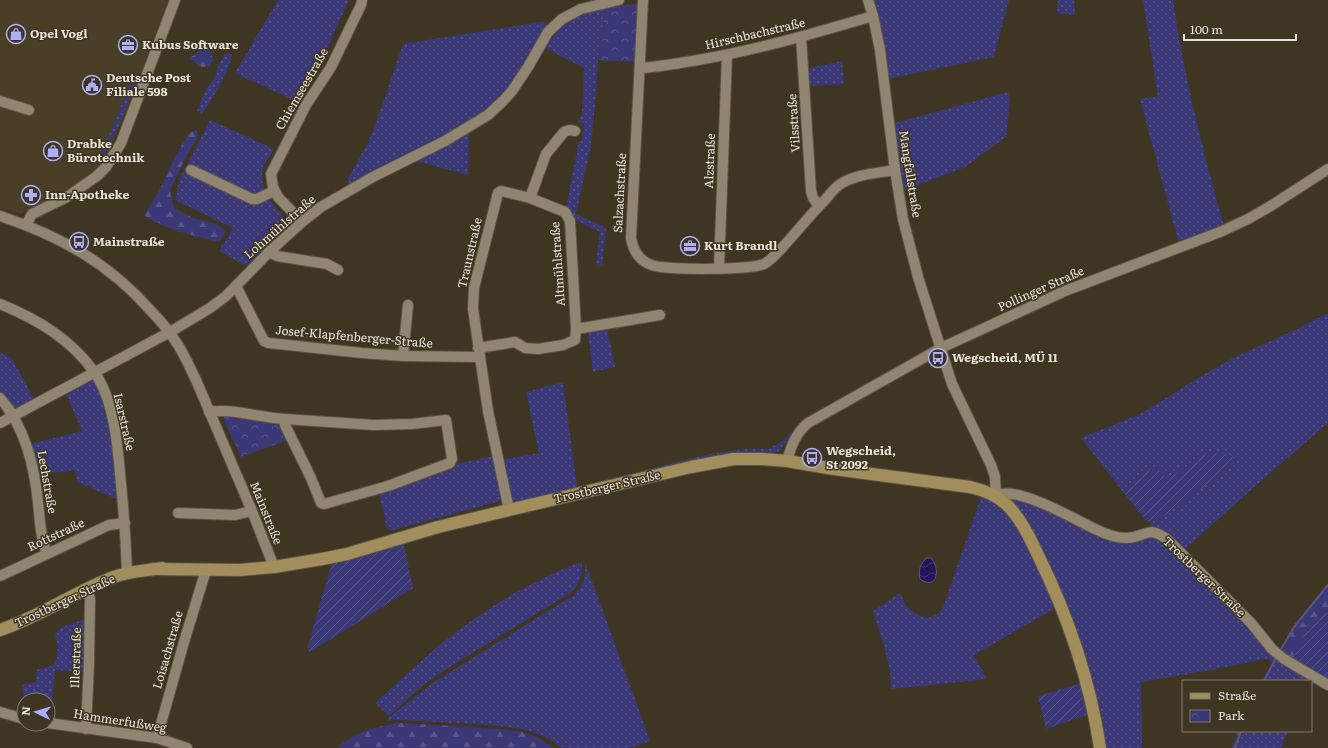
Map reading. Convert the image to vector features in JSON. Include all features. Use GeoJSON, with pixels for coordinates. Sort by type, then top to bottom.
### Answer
{"type":"FeatureCollection","features":[{"type":"Feature","properties":{"kind":"main road","name":"Trostberger Straße"},"geometry":{"type":"LineString","coordinates":[[154,569],[222,570],[274,567],[348,554],[438,528],[509,510],[711,462],[744,459],[787,461],[834,469],[970,487],[996,496],[1007,505],[1017,518],[1035,548],[1056,594],[1075,645],[1094,710],[1100,748]]}},
{"type":"Feature","properties":{"kind":"main road","name":"Trostberger Straße"},"geometry":{"type":"LineString","coordinates":[[0,630],[18,624],[37,615],[87,588],[127,573],[183,565],[222,570]]}},
{"type":"Feature","properties":{"kind":"street"},"geometry":{"type":"LineString","coordinates":[[26,225],[32,214],[67,197],[97,176],[106,167],[121,143],[175,0]]}},
{"type":"Feature","properties":{"kind":"street","name":"Chiemseestraße"},"geometry":{"type":"LineString","coordinates":[[274,191],[271,182],[273,170],[306,106],[331,67],[345,40],[362,0]]}},
{"type":"Feature","properties":{"kind":"street","name":"Lohmühlstraße"},"geometry":{"type":"LineString","coordinates":[[0,423],[170,332],[210,308],[226,296],[269,252],[321,207],[445,141],[488,115],[504,101],[512,91],[548,32],[559,22],[571,13],[581,9],[620,0]]}},
{"type":"Feature","properties":{"kind":"street","name":"Salzachstraße"},"geometry":{"type":"LineString","coordinates":[[643,0],[631,233],[634,251],[645,262],[657,267],[719,268],[757,266],[766,263],[789,241],[836,187],[843,182],[857,177],[895,170]]}},
{"type":"Feature","properties":{"kind":"street","name":"Mangfallstraße"},"geometry":{"type":"LineString","coordinates":[[868,0],[873,16],[884,80],[895,170],[909,244],[918,277],[956,392],[985,449],[991,465],[995,477],[996,496]]}},
{"type":"Feature","properties":{"kind":"street","name":"Hirschbachstraße"},"geometry":{"type":"LineString","coordinates":[[640,68],[664,66],[727,55],[801,37],[873,16]]}},
{"type":"Feature","properties":{"kind":"street","name":"Vilsstraße"},"geometry":{"type":"LineString","coordinates":[[801,37],[811,191],[813,198],[819,206]]}},
{"type":"Feature","properties":{"kind":"street","name":"Alzstraße"},"geometry":{"type":"LineString","coordinates":[[719,268],[727,55]]}},
{"type":"Feature","properties":{"kind":"street"},"geometry":{"type":"LineString","coordinates":[[0,100],[29,110]]}},
{"type":"Feature","properties":{"kind":"street"},"geometry":{"type":"LineString","coordinates":[[530,198],[546,154],[564,132],[569,130],[575,131]]}},
{"type":"Feature","properties":{"kind":"street","name":"Pollinger Straße"},"geometry":{"type":"LineString","coordinates":[[787,461],[794,439],[808,423],[941,348],[1065,291],[1220,232],[1269,207],[1328,169]]}},
{"type":"Feature","properties":{"kind":"street"},"geometry":{"type":"LineString","coordinates":[[191,170],[252,199],[257,199],[274,191],[302,222]]}},
{"type":"Feature","properties":{"kind":"street","name":"Traunstraße"},"geometry":{"type":"LineString","coordinates":[[509,510],[488,411],[473,309],[474,288],[498,193],[503,190],[530,198]]}},
{"type":"Feature","properties":{"kind":"street","name":"Altmühlstraße"},"geometry":{"type":"LineString","coordinates":[[530,198],[560,209],[565,212],[570,221],[576,329]]}},
{"type":"Feature","properties":{"kind":"street","name":"Mainstraße"},"geometry":{"type":"LineString","coordinates":[[0,216],[59,239],[95,260],[128,286],[170,332],[187,361],[252,511],[274,567]]}},
{"type":"Feature","properties":{"kind":"street"},"geometry":{"type":"LineString","coordinates":[[269,252],[277,256],[327,264],[338,270]]}},
{"type":"Feature","properties":{"kind":"street","name":"Josef-Klapfenberger-Straße"},"geometry":{"type":"LineString","coordinates":[[236,286],[259,332],[264,341],[267,343],[403,356],[479,352]]}},
{"type":"Feature","properties":{"kind":"street","name":"Isarstraße"},"geometry":{"type":"LineString","coordinates":[[0,304],[31,318],[59,336],[85,361],[95,373],[106,396],[115,430],[119,456],[125,523],[127,573]]}},
{"type":"Feature","properties":{"kind":"street"},"geometry":{"type":"LineString","coordinates":[[403,356],[408,305]]}},
{"type":"Feature","properties":{"kind":"street"},"geometry":{"type":"LineString","coordinates":[[479,352],[510,342],[515,342],[525,348],[530,349],[563,345],[575,340],[576,329],[660,315]]}},
{"type":"Feature","properties":{"kind":"street","name":"Lechstraße"},"geometry":{"type":"LineString","coordinates":[[0,398],[12,416],[24,439],[31,458],[37,487],[42,536],[47,553]]}},
{"type":"Feature","properties":{"kind":"street"},"geometry":{"type":"LineString","coordinates":[[209,412],[221,410],[274,418],[373,425],[412,424],[446,420],[452,459],[450,463],[388,486],[324,504],[321,503],[311,478],[285,425],[285,419]]}},
{"type":"Feature","properties":{"kind":"street","name":"Trostberger Straße"},"geometry":{"type":"LineString","coordinates":[[996,496],[1001,494],[1021,496],[1112,536],[1129,538],[1147,532],[1162,535],[1173,544],[1251,623],[1272,649],[1284,659],[1328,684]]}},
{"type":"Feature","properties":{"kind":"street"},"geometry":{"type":"LineString","coordinates":[[178,514],[235,515],[252,511]]}},
{"type":"Feature","properties":{"kind":"street","name":"Rottstraße"},"geometry":{"type":"LineString","coordinates":[[0,576],[109,525],[125,523]]}},
{"type":"Feature","properties":{"kind":"street","name":"Loisachstraße"},"geometry":{"type":"LineString","coordinates":[[157,738],[206,570]]}},
{"type":"Feature","properties":{"kind":"street","name":"Illerstraße"},"geometry":{"type":"LineString","coordinates":[[86,729],[90,599],[87,588]]}},
{"type":"Feature","properties":{"kind":"street"},"geometry":{"type":"LineString","coordinates":[[0,712],[16,717]]}},
{"type":"Feature","properties":{"kind":"street","name":"Hammerfußweg"},"geometry":{"type":"LineString","coordinates":[[56,723],[157,738],[187,748]]}},
{"type":"Feature","properties":{"kind":"shaded area"},"geometry":{"type":"Polygon","coordinates":[[[0,0],[168,0],[128,107],[109,150],[101,163],[93,171],[64,191],[21,214],[0,209],[0,0]]]}},
{"type":"Feature","properties":{"kind":"green space"},"geometry":{"type":"Polygon","coordinates":[[[278,0],[349,0],[325,53],[298,102],[235,73],[278,0]]]}},
{"type":"Feature","properties":{"kind":"green space"},"geometry":{"type":"Polygon","coordinates":[[[872,0],[1009,0],[994,57],[887,79],[872,0]]]}},
{"type":"Feature","properties":{"kind":"green space"},"geometry":{"type":"Polygon","coordinates":[[[1058,0],[1074,0],[1075,15],[1057,13],[1058,0]]]}},
{"type":"Feature","properties":{"kind":"green space"},"geometry":{"type":"Polygon","coordinates":[[[1143,0],[1173,0],[1177,29],[1195,114],[1224,226],[1179,244],[1140,99],[1158,96],[1143,0]]]}},
{"type":"Feature","properties":{"kind":"green space"},"geometry":{"type":"Polygon","coordinates":[[[636,4],[639,5],[638,62],[598,60],[605,8],[636,4]]]}},
{"type":"Feature","properties":{"kind":"green space"},"geometry":{"type":"Polygon","coordinates":[[[605,8],[598,60],[591,145],[576,214],[606,228],[602,265],[596,264],[600,232],[573,219],[566,208],[579,141],[582,141],[584,124],[578,122],[582,113],[584,68],[545,48],[558,31],[570,21],[585,14],[605,8]]]}},
{"type":"Feature","properties":{"kind":"green space"},"geometry":{"type":"Polygon","coordinates":[[[540,22],[546,23],[549,27],[508,91],[477,119],[349,186],[346,182],[368,143],[403,44],[540,22]]]}},
{"type":"Feature","properties":{"kind":"green space"},"geometry":{"type":"Polygon","coordinates":[[[198,43],[208,46],[213,59],[210,66],[202,67],[188,58],[197,54],[196,47],[198,43]]]}},
{"type":"Feature","properties":{"kind":"green space"},"geometry":{"type":"Polygon","coordinates":[[[226,53],[232,55],[227,71],[202,114],[197,111],[206,89],[214,79],[218,67],[226,53]]]}},
{"type":"Feature","properties":{"kind":"green space"},"geometry":{"type":"Polygon","coordinates":[[[842,61],[844,84],[807,86],[806,69],[842,61]]]}},
{"type":"Feature","properties":{"kind":"green space"},"geometry":{"type":"Polygon","coordinates":[[[133,75],[137,77],[123,116],[105,155],[102,154],[133,75]]]}},
{"type":"Feature","properties":{"kind":"green space"},"geometry":{"type":"Polygon","coordinates":[[[1008,92],[1010,100],[1006,137],[965,167],[902,191],[892,124],[1008,92]]]}},
{"type":"Feature","properties":{"kind":"green space"},"geometry":{"type":"Polygon","coordinates":[[[210,120],[274,149],[262,171],[264,188],[272,203],[285,219],[288,226],[247,265],[244,265],[219,251],[233,228],[175,200],[180,178],[210,120]]]}},
{"type":"Feature","properties":{"kind":"green space"},"geometry":{"type":"Polygon","coordinates":[[[196,130],[198,136],[170,190],[174,208],[193,218],[217,224],[226,231],[219,242],[170,228],[151,220],[144,215],[158,193],[176,155],[189,133],[196,130]]]}},
{"type":"Feature","properties":{"kind":"green space"},"geometry":{"type":"Polygon","coordinates":[[[467,132],[469,135],[468,175],[413,160],[467,132]]]}},
{"type":"Feature","properties":{"kind":"green space"},"geometry":{"type":"Polygon","coordinates":[[[1328,313],[1328,423],[1183,551],[1149,529],[1152,521],[1161,518],[1234,465],[1236,460],[1210,453],[1202,456],[1168,480],[1155,466],[1123,492],[1081,438],[1142,413],[1235,357],[1293,331],[1328,313]]]}},
{"type":"Feature","properties":{"kind":"green space"},"geometry":{"type":"Polygon","coordinates":[[[607,328],[615,367],[593,372],[588,331],[607,328]]]}},
{"type":"Feature","properties":{"kind":"green space"},"geometry":{"type":"Polygon","coordinates":[[[0,353],[11,357],[34,399],[14,410],[0,393],[0,353]]]}},
{"type":"Feature","properties":{"kind":"green space"},"geometry":{"type":"Polygon","coordinates":[[[91,380],[95,381],[104,399],[115,448],[119,500],[77,482],[75,470],[38,475],[30,444],[82,431],[66,394],[91,380]]]}},
{"type":"Feature","properties":{"kind":"green space"},"geometry":{"type":"Polygon","coordinates":[[[563,382],[577,487],[705,455],[744,449],[768,449],[780,443],[799,424],[808,419],[795,430],[779,451],[773,453],[739,454],[701,459],[514,504],[512,503],[501,460],[539,453],[526,392],[563,382]]]}},
{"type":"Feature","properties":{"kind":"green space"},"geometry":{"type":"Polygon","coordinates":[[[231,416],[276,423],[281,426],[288,440],[241,457],[225,423],[224,417],[231,416]]]}},
{"type":"Feature","properties":{"kind":"green space"},"geometry":{"type":"Polygon","coordinates":[[[1210,453],[1229,454],[1236,460],[1234,465],[1161,518],[1147,522],[1123,492],[1155,466],[1168,479],[1202,456],[1210,453]]]}},
{"type":"Feature","properties":{"kind":"green space"},"geometry":{"type":"Polygon","coordinates":[[[494,456],[502,495],[500,501],[390,531],[387,528],[379,493],[455,466],[456,464],[494,456]]]}},
{"type":"Feature","properties":{"kind":"green space"},"geometry":{"type":"Polygon","coordinates":[[[982,494],[1005,508],[1025,538],[1057,607],[974,655],[987,679],[891,689],[888,659],[873,611],[900,593],[909,609],[919,615],[929,617],[939,613],[943,608],[982,494]]]}},
{"type":"Feature","properties":{"kind":"green space"},"geometry":{"type":"Polygon","coordinates":[[[1012,496],[1095,531],[1157,535],[1252,628],[1316,681],[1312,687],[1312,680],[1263,680],[1272,662],[1264,659],[1141,682],[1142,748],[1103,748],[1082,655],[1007,501],[1012,496]]]}},
{"type":"Feature","properties":{"kind":"green space"},"geometry":{"type":"Polygon","coordinates":[[[403,541],[413,588],[310,652],[307,649],[332,563],[403,541]]]}},
{"type":"Feature","properties":{"kind":"green space"},"geometry":{"type":"Polygon","coordinates":[[[582,562],[580,578],[572,592],[451,666],[422,686],[389,716],[375,703],[432,651],[490,608],[545,577],[582,562]]]}},
{"type":"Feature","properties":{"kind":"green space"},"geometry":{"type":"Polygon","coordinates":[[[585,562],[650,741],[629,748],[562,748],[550,739],[522,729],[490,725],[401,720],[385,721],[431,684],[574,595],[584,580],[585,562]]]}},
{"type":"Feature","properties":{"kind":"green space"},"geometry":{"type":"Polygon","coordinates":[[[1328,584],[1328,613],[1323,610],[1306,631],[1291,661],[1281,655],[1296,623],[1328,584]]]}},
{"type":"Feature","properties":{"kind":"green space"},"geometry":{"type":"Polygon","coordinates":[[[1323,610],[1328,613],[1328,682],[1291,661],[1306,631],[1323,610]]]}},
{"type":"Feature","properties":{"kind":"green space"},"geometry":{"type":"Polygon","coordinates":[[[87,618],[85,672],[55,670],[53,692],[23,692],[22,684],[36,683],[36,670],[54,665],[58,650],[55,634],[60,628],[87,618]]]}},
{"type":"Feature","properties":{"kind":"green space"},"geometry":{"type":"Polygon","coordinates":[[[1082,683],[1090,714],[1046,729],[1038,696],[1082,683]]]}},
{"type":"Feature","properties":{"kind":"green space"},"geometry":{"type":"Polygon","coordinates":[[[402,723],[500,729],[523,732],[537,737],[554,748],[337,748],[359,733],[402,723]]]}},
{"type":"Feature","properties":{"kind":"green space"},"geometry":{"type":"Polygon","coordinates":[[[1238,732],[1288,732],[1281,748],[1232,748],[1238,732]]]}},
{"type":"Feature","properties":{"kind":"water"},"geometry":{"type":"Polygon","coordinates":[[[927,558],[931,558],[936,568],[936,577],[934,581],[930,582],[920,579],[919,576],[921,565],[927,558]]]}},
{"type":"Feature","properties":{"kind":"waterway"},"geometry":{"type":"LineString","coordinates":[[1280,651],[1294,627],[1328,585]]}},
{"type":"Feature","properties":{"kind":"waterway"},"geometry":{"type":"LineString","coordinates":[[1265,680],[1276,658]]}},
{"type":"Feature","properties":{"kind":"waterway"},"geometry":{"type":"LineString","coordinates":[[1235,748],[1241,732]]}},
{"type":"Feature","properties":{"kind":"place","name":"Opel Vogl"},"geometry":{"type":"Point","coordinates":[16,34]}},
{"type":"Feature","properties":{"kind":"place","name":"Kubus Software"},"geometry":{"type":"Point","coordinates":[128,45]}},
{"type":"Feature","properties":{"kind":"place","name":"Deutsche Post Filiale 598"},"geometry":{"type":"Point","coordinates":[92,85]}},
{"type":"Feature","properties":{"kind":"place","name":"Drabke Bürotechnik"},"geometry":{"type":"Point","coordinates":[53,151]}},
{"type":"Feature","properties":{"kind":"place","name":"Inn-Apotheke"},"geometry":{"type":"Point","coordinates":[31,195]}},
{"type":"Feature","properties":{"kind":"place","name":"Mainstraße"},"geometry":{"type":"Point","coordinates":[79,242]}},
{"type":"Feature","properties":{"kind":"place","name":"Kurt Brandl"},"geometry":{"type":"Point","coordinates":[690,246]}},
{"type":"Feature","properties":{"kind":"place","name":"Wegscheid, MÜ 11"},"geometry":{"type":"Point","coordinates":[938,358]}},
{"type":"Feature","properties":{"kind":"place","name":"Wegscheid, St 2092"},"geometry":{"type":"Point","coordinates":[812,458]}}]}
